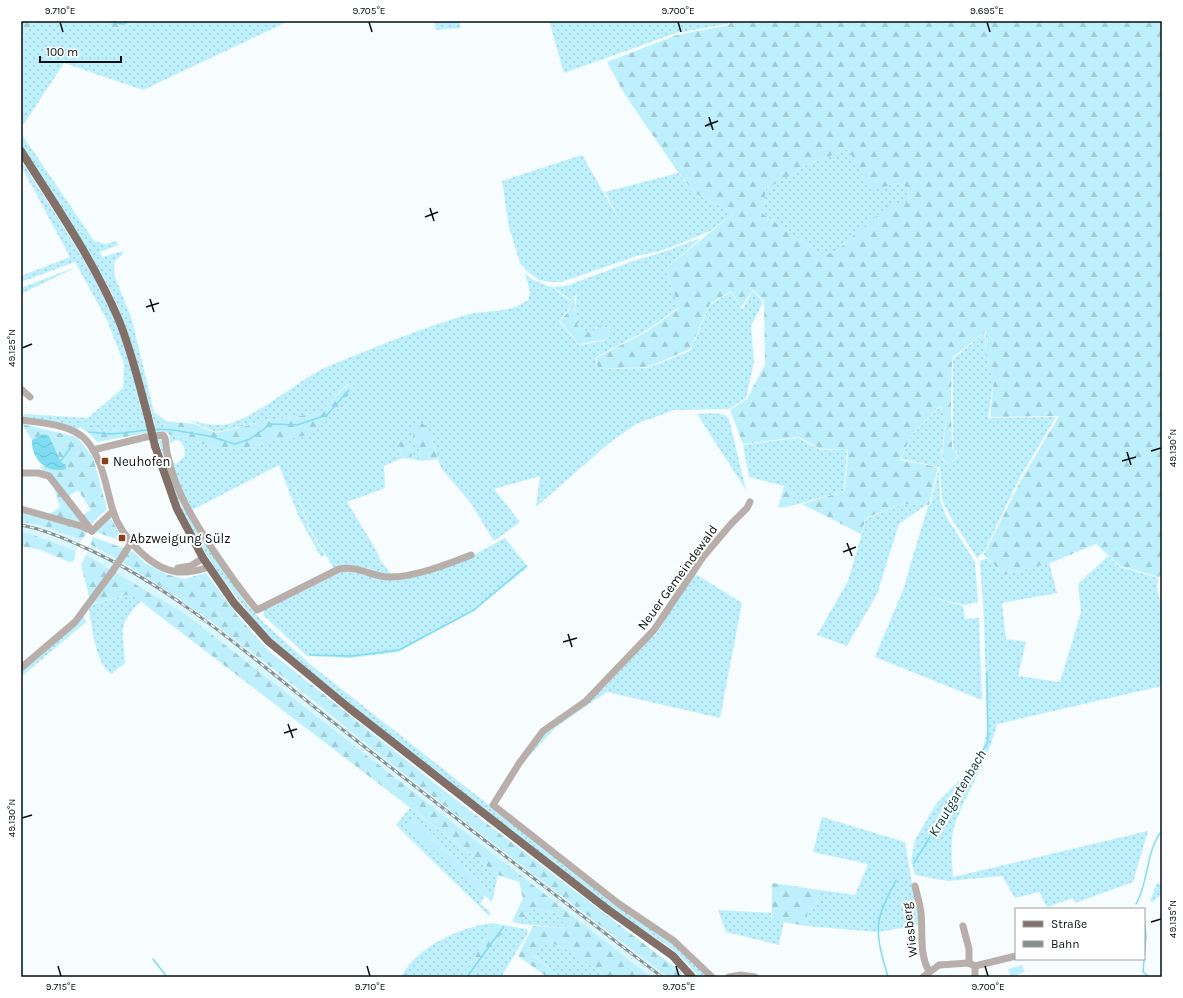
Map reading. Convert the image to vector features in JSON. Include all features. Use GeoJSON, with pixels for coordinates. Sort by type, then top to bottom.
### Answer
{"type":"FeatureCollection","features":[{"type":"Feature","properties":{"kind":"main road"},"geometry":{"type":"LineString","coordinates":[[21,151],[66,222],[104,289],[118,319],[130,352],[155,446],[177,509],[203,558],[246,617],[293,663],[601,904],[673,956],[692,977]]}},
{"type":"Feature","properties":{"kind":"street"},"geometry":{"type":"LineString","coordinates":[[21,389],[30,397]]}},
{"type":"Feature","properties":{"kind":"street"},"geometry":{"type":"LineString","coordinates":[[21,420],[68,429],[87,440],[100,463],[112,507],[119,523],[131,543],[162,567],[169,570],[182,572],[209,567]]}},
{"type":"Feature","properties":{"kind":"street"},"geometry":{"type":"LineString","coordinates":[[93,450],[146,437],[163,435],[173,477],[181,498],[191,516],[240,590],[257,610],[339,569],[348,567],[389,577],[401,576],[436,567],[471,555]]}},
{"type":"Feature","properties":{"kind":"street"},"geometry":{"type":"LineString","coordinates":[[21,473],[38,472],[49,476],[92,531]]}},
{"type":"Feature","properties":{"kind":"street","name":"Neuer Gemeindewald"},"geometry":{"type":"LineString","coordinates":[[712,977],[674,941],[619,904],[493,805],[520,762],[544,731],[586,701],[654,630],[703,557],[731,524],[747,508],[750,502]]}},
{"type":"Feature","properties":{"kind":"street"},"geometry":{"type":"LineString","coordinates":[[92,531],[112,507]]}},
{"type":"Feature","properties":{"kind":"street"},"geometry":{"type":"LineString","coordinates":[[21,509],[81,526],[92,531]]}},
{"type":"Feature","properties":{"kind":"street"},"geometry":{"type":"LineString","coordinates":[[21,668],[75,622],[112,572],[131,543]]}},
{"type":"Feature","properties":{"kind":"street"},"geometry":{"type":"LineString","coordinates":[[162,567],[182,568],[197,563],[203,558]]}},
{"type":"Feature","properties":{"kind":"street","name":"Wiesberg"},"geometry":{"type":"LineString","coordinates":[[915,886],[921,913],[923,951],[926,966],[929,971]]}},
{"type":"Feature","properties":{"kind":"street"},"geometry":{"type":"LineString","coordinates":[[963,926],[975,977]]}},
{"type":"Feature","properties":{"kind":"street"},"geometry":{"type":"LineString","coordinates":[[923,977],[939,965],[972,965],[1015,956]]}},
{"type":"Feature","properties":{"kind":"street"},"geometry":{"type":"LineString","coordinates":[[729,977],[740,975],[755,977]]}},
{"type":"Feature","properties":{"kind":"shaded area"},"geometry":{"type":"Polygon","coordinates":[[[21,522],[39,525],[82,540],[76,551],[21,532],[21,522]]]}},
{"type":"Feature","properties":{"kind":"shaded area"},"geometry":{"type":"Polygon","coordinates":[[[90,544],[149,579],[234,639],[429,794],[668,977],[651,977],[184,613],[86,555],[90,544]]]}},
{"type":"Feature","properties":{"kind":"green space"},"geometry":{"type":"Polygon","coordinates":[[[21,21],[34,21],[21,39],[21,21]]]}},
{"type":"Feature","properties":{"kind":"green space"},"geometry":{"type":"Polygon","coordinates":[[[34,21],[92,21],[122,30],[137,21],[289,21],[143,90],[64,63],[24,124],[21,124],[21,40],[34,21]]]}},
{"type":"Feature","properties":{"kind":"green space"},"geometry":{"type":"Polygon","coordinates":[[[92,21],[137,21],[122,30],[92,21]]]}},
{"type":"Feature","properties":{"kind":"green space"},"geometry":{"type":"Polygon","coordinates":[[[434,21],[459,21],[461,28],[436,30],[434,21]]]}},
{"type":"Feature","properties":{"kind":"green space"},"geometry":{"type":"Polygon","coordinates":[[[549,21],[728,21],[728,24],[676,33],[564,73],[549,21]]]}},
{"type":"Feature","properties":{"kind":"green space"},"geometry":{"type":"Polygon","coordinates":[[[730,21],[1162,21],[1162,570],[1159,577],[1120,566],[1096,544],[1053,562],[1004,575],[984,554],[1021,480],[1059,416],[990,417],[994,379],[985,353],[986,331],[952,358],[952,448],[958,456],[947,465],[942,456],[946,420],[940,406],[911,436],[900,460],[938,467],[929,505],[902,504],[866,518],[861,534],[802,504],[845,491],[848,450],[821,449],[799,437],[743,444],[730,410],[747,399],[765,364],[764,301],[753,290],[741,307],[731,291],[710,304],[690,349],[648,367],[598,369],[596,358],[648,331],[679,308],[665,269],[734,213],[696,194],[678,172],[625,95],[607,62],[677,35],[729,25],[730,21]],[[848,149],[809,164],[766,189],[763,214],[821,254],[834,253],[889,205],[908,202],[909,188],[898,183],[871,190],[848,149]]]}},
{"type":"Feature","properties":{"kind":"green space"},"geometry":{"type":"Polygon","coordinates":[[[21,133],[94,241],[105,244],[117,241],[118,245],[100,252],[102,257],[123,251],[123,254],[114,262],[114,274],[132,320],[154,412],[166,421],[164,431],[141,434],[137,427],[100,431],[86,422],[79,427],[81,428],[77,429],[21,417],[25,414],[88,418],[123,388],[124,364],[107,320],[75,262],[21,282],[21,276],[70,257],[21,166],[21,160],[82,257],[104,297],[124,344],[146,426],[155,424],[129,337],[112,294],[21,147],[21,133]]]}},
{"type":"Feature","properties":{"kind":"green space"},"geometry":{"type":"Polygon","coordinates":[[[848,149],[871,189],[898,183],[909,188],[908,202],[889,206],[834,253],[821,254],[763,214],[766,188],[809,164],[848,149]]]}},
{"type":"Feature","properties":{"kind":"green space"},"geometry":{"type":"Polygon","coordinates":[[[582,155],[621,223],[605,192],[678,173],[696,194],[734,213],[712,230],[660,251],[637,256],[561,282],[539,280],[528,272],[520,263],[509,227],[502,181],[582,155]]]}},
{"type":"Feature","properties":{"kind":"green space"},"geometry":{"type":"Polygon","coordinates":[[[701,238],[665,269],[679,307],[647,330],[602,354],[598,353],[601,354],[595,358],[598,369],[648,368],[690,351],[710,305],[731,292],[742,309],[753,291],[763,302],[751,326],[754,362],[746,398],[729,409],[674,410],[636,424],[608,444],[536,507],[540,476],[494,489],[520,522],[494,541],[470,502],[441,468],[432,440],[414,439],[419,445],[420,461],[412,459],[411,447],[398,440],[402,458],[384,466],[385,488],[347,502],[375,548],[381,561],[391,574],[351,566],[335,570],[311,531],[285,462],[310,531],[325,555],[321,557],[299,517],[279,465],[190,511],[184,500],[172,461],[176,464],[184,457],[185,449],[180,441],[176,440],[170,443],[170,435],[215,447],[246,449],[272,440],[298,437],[354,389],[347,384],[320,413],[271,420],[216,432],[188,420],[214,425],[229,424],[258,410],[317,372],[346,359],[445,321],[480,312],[504,310],[520,305],[528,300],[530,292],[525,273],[533,280],[551,287],[569,300],[569,310],[559,321],[579,345],[605,341],[611,328],[597,326],[593,333],[580,330],[574,316],[577,295],[570,299],[552,287],[566,286],[701,238]]]}},
{"type":"Feature","properties":{"kind":"green space"},"geometry":{"type":"Polygon","coordinates":[[[76,267],[21,294],[21,288],[76,267]]]}},
{"type":"Feature","properties":{"kind":"green space"},"geometry":{"type":"Polygon","coordinates":[[[575,297],[574,316],[580,330],[593,333],[598,326],[611,328],[605,340],[579,344],[560,321],[570,310],[569,300],[575,297]]]}},
{"type":"Feature","properties":{"kind":"green space"},"geometry":{"type":"Polygon","coordinates":[[[985,332],[985,353],[994,379],[988,418],[1056,417],[1019,479],[984,552],[977,558],[950,516],[942,500],[940,467],[901,459],[911,436],[940,407],[946,419],[941,456],[947,465],[959,456],[953,448],[953,359],[985,332]]]}},
{"type":"Feature","properties":{"kind":"green space"},"geometry":{"type":"Polygon","coordinates":[[[347,385],[354,389],[314,433],[298,437],[272,440],[246,449],[215,447],[170,435],[164,431],[166,421],[194,424],[216,433],[271,420],[320,413],[347,385]]]}},
{"type":"Feature","properties":{"kind":"green space"},"geometry":{"type":"Polygon","coordinates":[[[715,413],[725,415],[729,419],[746,490],[697,414],[715,413]]]}},
{"type":"Feature","properties":{"kind":"green space"},"geometry":{"type":"Polygon","coordinates":[[[86,422],[100,431],[137,427],[141,434],[97,442],[89,433],[78,426],[86,422]]]}},
{"type":"Feature","properties":{"kind":"green space"},"geometry":{"type":"Polygon","coordinates":[[[422,423],[428,429],[438,459],[420,461],[419,445],[414,439],[412,428],[422,423]]]}},
{"type":"Feature","properties":{"kind":"green space"},"geometry":{"type":"Polygon","coordinates":[[[22,424],[77,437],[93,457],[107,509],[93,522],[82,540],[39,525],[21,522],[21,511],[45,517],[60,507],[54,488],[41,469],[42,466],[60,471],[66,465],[61,462],[57,452],[43,434],[32,440],[22,424]],[[78,490],[69,496],[69,505],[78,518],[91,510],[78,490]]]}},
{"type":"Feature","properties":{"kind":"green space"},"geometry":{"type":"Polygon","coordinates":[[[798,438],[821,450],[847,450],[844,491],[791,506],[794,495],[784,486],[749,477],[743,445],[798,438]]]}},
{"type":"Feature","properties":{"kind":"green space"},"geometry":{"type":"Polygon","coordinates":[[[158,439],[161,439],[173,483],[182,506],[245,602],[262,621],[311,665],[490,806],[689,957],[707,977],[699,977],[688,964],[667,945],[624,918],[384,733],[265,634],[218,573],[185,519],[169,476],[158,439]]]}},
{"type":"Feature","properties":{"kind":"green space"},"geometry":{"type":"Polygon","coordinates":[[[398,440],[404,440],[411,447],[412,459],[402,458],[398,440]]]}},
{"type":"Feature","properties":{"kind":"green space"},"geometry":{"type":"Polygon","coordinates":[[[939,468],[940,500],[946,516],[975,562],[978,602],[964,605],[927,596],[963,606],[965,619],[979,618],[982,700],[875,657],[903,590],[928,506],[930,506],[939,468]]]}},
{"type":"Feature","properties":{"kind":"green space"},"geometry":{"type":"Polygon","coordinates":[[[784,486],[794,495],[791,506],[778,508],[784,486]]]}},
{"type":"Feature","properties":{"kind":"green space"},"geometry":{"type":"Polygon","coordinates":[[[902,504],[926,505],[899,524],[877,594],[847,646],[817,635],[848,581],[866,519],[902,504]]]}},
{"type":"Feature","properties":{"kind":"green space"},"geometry":{"type":"Polygon","coordinates":[[[110,517],[124,542],[96,532],[110,517]]]}},
{"type":"Feature","properties":{"kind":"green space"},"geometry":{"type":"Polygon","coordinates":[[[21,532],[76,551],[74,561],[69,562],[41,550],[21,546],[21,532]]]}},
{"type":"Feature","properties":{"kind":"green space"},"geometry":{"type":"Polygon","coordinates":[[[93,537],[134,552],[145,563],[166,574],[184,579],[206,573],[237,615],[269,651],[455,799],[678,969],[684,977],[668,977],[458,816],[244,646],[169,592],[90,544],[93,537]]]}},
{"type":"Feature","properties":{"kind":"green space"},"geometry":{"type":"Polygon","coordinates":[[[505,538],[528,567],[474,610],[398,652],[350,658],[307,656],[263,615],[264,610],[345,570],[391,580],[472,556],[505,538]]]}},
{"type":"Feature","properties":{"kind":"green space"},"geometry":{"type":"Polygon","coordinates":[[[86,555],[184,613],[651,977],[606,977],[572,951],[546,941],[533,956],[560,977],[547,977],[518,956],[533,926],[567,928],[555,913],[534,909],[522,919],[521,924],[512,922],[523,898],[519,882],[498,875],[131,594],[91,604],[81,565],[86,555]]]}},
{"type":"Feature","properties":{"kind":"green space"},"geometry":{"type":"Polygon","coordinates":[[[1108,556],[1120,567],[1158,578],[1157,589],[1162,608],[1162,686],[997,724],[983,764],[954,827],[952,845],[953,877],[1148,831],[1133,882],[1075,903],[1073,898],[1047,907],[1039,892],[1015,898],[1002,876],[948,881],[915,875],[911,861],[915,840],[936,804],[972,768],[983,750],[987,731],[984,619],[980,561],[987,558],[1004,575],[1049,563],[1057,593],[1002,603],[1006,639],[1026,642],[1018,676],[1060,682],[1081,612],[1078,584],[1108,556]]]}},
{"type":"Feature","properties":{"kind":"green space"},"geometry":{"type":"Polygon","coordinates":[[[694,573],[742,603],[720,718],[607,692],[556,727],[530,755],[540,736],[580,708],[603,689],[652,636],[655,636],[694,573]]]}},
{"type":"Feature","properties":{"kind":"green space"},"geometry":{"type":"Polygon","coordinates":[[[131,594],[141,601],[127,617],[124,624],[123,636],[125,663],[111,674],[101,662],[98,654],[89,611],[90,605],[131,594]]]}},
{"type":"Feature","properties":{"kind":"green space"},"geometry":{"type":"Polygon","coordinates":[[[83,614],[86,622],[21,677],[21,670],[83,614]]]}},
{"type":"Feature","properties":{"kind":"green space"},"geometry":{"type":"Polygon","coordinates":[[[410,808],[498,875],[492,902],[484,886],[413,820],[408,826],[485,895],[480,904],[490,912],[489,916],[396,825],[410,808]]]}},
{"type":"Feature","properties":{"kind":"green space"},"geometry":{"type":"Polygon","coordinates":[[[822,817],[905,842],[919,925],[878,932],[806,926],[808,909],[816,908],[820,890],[855,895],[868,864],[813,852],[822,817]]]}},
{"type":"Feature","properties":{"kind":"green space"},"geometry":{"type":"Polygon","coordinates":[[[413,820],[484,886],[492,902],[407,826],[413,820]]]}},
{"type":"Feature","properties":{"kind":"green space"},"geometry":{"type":"Polygon","coordinates":[[[772,883],[820,890],[816,908],[808,909],[806,926],[772,920],[772,883]]]}},
{"type":"Feature","properties":{"kind":"green space"},"geometry":{"type":"Polygon","coordinates":[[[1157,883],[1162,884],[1162,893],[1153,902],[1150,901],[1157,883]]]}},
{"type":"Feature","properties":{"kind":"green space"},"geometry":{"type":"Polygon","coordinates":[[[534,909],[555,913],[568,928],[521,924],[522,919],[534,909]]]}},
{"type":"Feature","properties":{"kind":"green space"},"geometry":{"type":"Polygon","coordinates":[[[718,910],[771,913],[772,920],[784,921],[779,945],[726,932],[718,910]]]}},
{"type":"Feature","properties":{"kind":"green space"},"geometry":{"type":"Polygon","coordinates":[[[493,923],[473,961],[461,977],[401,977],[417,956],[440,940],[467,929],[493,923]]]}},
{"type":"Feature","properties":{"kind":"green space"},"geometry":{"type":"Polygon","coordinates":[[[493,923],[507,926],[470,977],[461,977],[473,961],[493,923]]]}},
{"type":"Feature","properties":{"kind":"green space"},"geometry":{"type":"Polygon","coordinates":[[[507,926],[527,929],[528,933],[501,977],[470,977],[507,926]]]}},
{"type":"Feature","properties":{"kind":"green space"},"geometry":{"type":"Polygon","coordinates":[[[546,941],[572,951],[606,977],[560,977],[533,955],[546,941]]]}},
{"type":"Feature","properties":{"kind":"green space"},"geometry":{"type":"Polygon","coordinates":[[[1022,965],[1025,972],[1011,977],[1008,969],[1022,965]]]}},
{"type":"Feature","properties":{"kind":"water"},"geometry":{"type":"Polygon","coordinates":[[[43,434],[49,436],[61,462],[66,465],[66,469],[52,470],[41,464],[37,459],[32,447],[32,440],[43,434]]]}},
{"type":"Feature","properties":{"kind":"waterway"},"geometry":{"type":"LineString","coordinates":[[21,25],[25,21]]}},
{"type":"Feature","properties":{"kind":"waterway"},"geometry":{"type":"LineString","coordinates":[[104,21],[123,24],[130,21]]}},
{"type":"Feature","properties":{"kind":"waterway"},"geometry":{"type":"LineString","coordinates":[[153,429],[173,430],[209,436],[235,444],[250,439],[271,424],[297,425],[327,415],[349,390]]}},
{"type":"Feature","properties":{"kind":"waterway"},"geometry":{"type":"LineString","coordinates":[[88,432],[113,434],[147,430]]}},
{"type":"Feature","properties":{"kind":"waterway"},"geometry":{"type":"LineString","coordinates":[[60,462],[73,444]]}},
{"type":"Feature","properties":{"kind":"waterway"},"geometry":{"type":"LineString","coordinates":[[310,655],[351,656],[399,650],[474,610],[526,566]]}},
{"type":"Feature","properties":{"kind":"waterway","name":"Krautgartenbach"},"geometry":{"type":"LineString","coordinates":[[914,863],[988,742],[987,672]]}},
{"type":"Feature","properties":{"kind":"waterway"},"geometry":{"type":"LineString","coordinates":[[1136,904],[1143,886],[1153,847],[1162,831]]}},
{"type":"Feature","properties":{"kind":"waterway","name":"Krautgartenbach"},"geometry":{"type":"LineString","coordinates":[[888,977],[880,949],[878,928],[886,900],[896,880]]}},
{"type":"Feature","properties":{"kind":"waterway"},"geometry":{"type":"LineString","coordinates":[[467,977],[504,926]]}},
{"type":"Feature","properties":{"kind":"waterway"},"geometry":{"type":"LineString","coordinates":[[1145,927],[1145,949]]}},
{"type":"Feature","properties":{"kind":"waterway"},"geometry":{"type":"LineString","coordinates":[[153,959],[167,977]]}},
{"type":"Feature","properties":{"kind":"waterway"},"geometry":{"type":"LineString","coordinates":[[1144,960],[1143,972],[1149,977]]}},
{"type":"Feature","properties":{"kind":"railway"},"geometry":{"type":"LineString","coordinates":[[21,525],[59,536],[118,564],[188,608],[662,977]]}},
{"type":"Feature","properties":{"kind":"place","name":"Neuhofen"},"geometry":{"type":"Point","coordinates":[105,461]}},
{"type":"Feature","properties":{"kind":"place","name":"Abzweigung Sülz"},"geometry":{"type":"Point","coordinates":[122,538]}}]}
